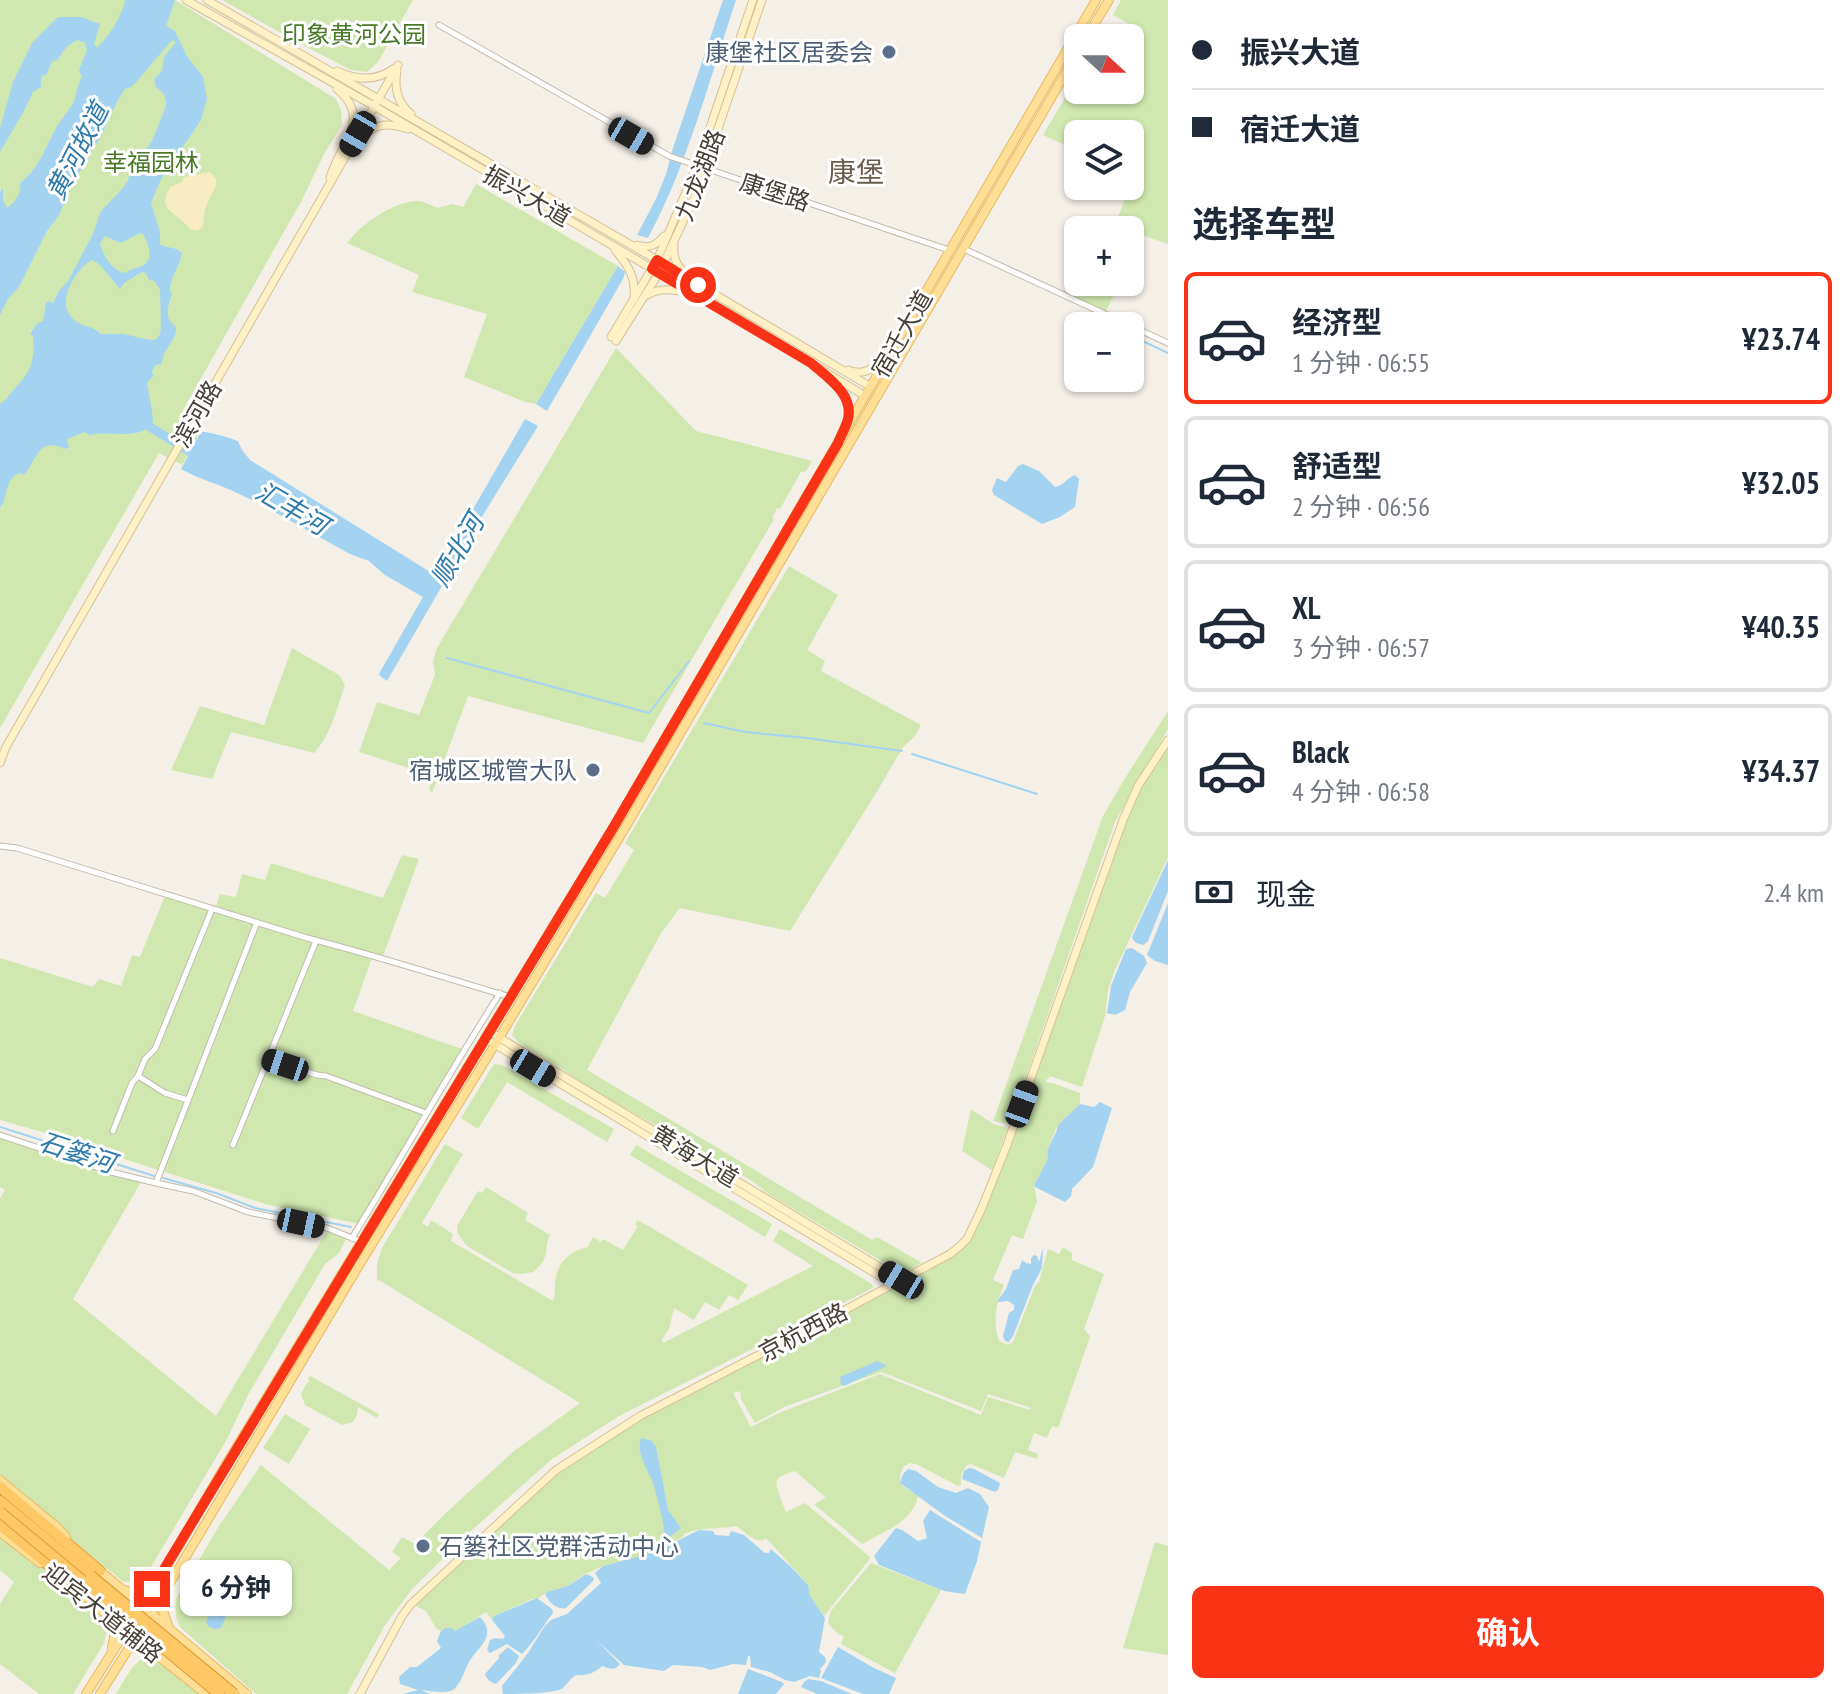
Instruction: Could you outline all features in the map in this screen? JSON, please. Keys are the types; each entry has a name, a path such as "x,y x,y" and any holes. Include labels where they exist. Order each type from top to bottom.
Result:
{"highway":[{"path":"0,1487 100,1571"},
{"path":"0,1501 241,1693"},
{"path":"0,1512 219,1694"},
{"path":"0,1525 72,1584"}],"main road":[{"name":"振兴大道","path":"207,0 376,103"},
{"name":"九龙湖路","path":"660,262 675,239 695,196 701,167 753,0"},
{"name":"九龙湖路","path":"656,271 633,302 614,339 645,296 660,262 670,228 701,167 762,0"},
{"name":"宿迁大道","path":"86,1694 613,828 1096,0"},
{"path":"1094,24 1109,0"},
{"name":"振兴大道","path":"189,2 622,240 871,387"},
{"path":"300,54 358,78 382,76 398,65"},
{"path":"398,65 396,87 401,104 434,136"},
{"name":"滨河路","path":"0,763 6,747 398,65"},
{"path":"302,66 341,92 353,108 353,128 331,171 327,189"},
{"name":"宿迁大道","path":"100,1694 702,699 1064,76"},
{"path":"327,189 358,141 372,127 392,125 434,136"},
{"name":"振兴大道","path":"434,136 865,396"},
{"path":"622,240 651,247 662,240 670,228"},
{"path":"675,239 673,250 676,264 698,285"},
{"path":"611,245 631,271 635,287 633,302"},
{"path":"645,296 665,289 696,295"},
{"path":"818,356 848,370 864,373 876,367 899,339"},
{"path":"811,363 846,397 849,417 838,443"},
{"name":"京杭西路","path":"360,1694 411,1604 556,1470 640,1416 950,1254 967,1239 1007,1145 1123,820 1138,786 1168,740"},
{"name":"黄海大道","path":"488,1036 901,1280"},
{"name":"黄海大道","path":"497,1041 893,1284"},
{"name":"迎宾大道辅路","path":"0,1480 57,1527 100,1571 241,1693"},
{"name":"迎宾大道辅路","path":"0,1532 30,1557 72,1584 206,1694"},
{"path":"121,1589 142,1591 163,1572"},
{"path":"171,1581 164,1596 163,1611 173,1632"},
{"path":"101,1671 113,1646 114,1621"},
{"path":"110,1677 135,1651 152,1650"}],"street":[{"name":"康堡路","path":"439,25 658,151 950,250"},
{"path":"963,248 1168,343"},
{"path":"0,846 17,848 316,941 511,997"},
{"path":"113,1131 132,1083 145,1059 155,1049 212,909"},
{"path":"156,1183 257,922"},
{"path":"233,1145 316,941"},
{"path":"352,1238 500,993"},
{"path":"268,1059 326,1076 426,1113"},
{"path":"138,1076 165,1093 188,1100"},
{"path":"0,1135 111,1172 193,1191 248,1212 327,1228 363,1242"}],"green space":[{"name":"幸福园林","path":"0,0 175,0 336,99 342,125 178,419 201,432 182,465 159,453 0,728"},
{"name":"印象黄河公园","path":"222,0 413,0 378,62 367,72 351,70"},
{"path":"1121,0 1168,0 1168,244 1144,236 1144,216 1118,216 1125,200 1144,200 1144,120 1064,120 1064,145 1043,135 1064,100 1064,104 1144,104 1144,24 1129,24 1113,15"},
{"path":"476,184 618,266 536,404 464,377 487,314 412,292 419,275 347,243 370,221 400,204 420,201 438,208 452,204 463,207"},
{"path":"1077,296 1113,296 1106,311"},
{"path":"616,348 696,431 812,461 806,471 801,472 780,509 777,508 774,519 643,743 468,696 432,793 429,790 431,775 359,752 377,702 419,715 435,675 433,661 437,648"},
{"path":"789,566 838,595 807,650 825,661 821,671 921,725 903,747 790,931 680,908 661,933 587,1070 872,1240 877,1237 922,1263 905,1272 900,1272 770,1195 752,1181 590,1088 519,1043 512,1035 596,893 605,898 634,850 625,843"},
{"path":"292,648 339,675 345,685 329,730 314,753 231,732 212,779 171,770 200,706 264,725"},
{"path":"1168,711 1168,729 1115,822 1010,1123 993,1121 1103,816"},
{"path":"1168,743 1168,857 1115,970 1108,990 1105,1016 1082,1087 1050,1076 1045,1082 1080,1093 1080,1104 1057,1126 1047,1151 1048,1159 1034,1185 1037,1201 1023,1239 1012,1235 993,1280 1004,1285 995,1319 999,1341 1008,1345 1013,1342 1039,1282 1048,1249 1059,1254 1063,1247 1072,1253 1072,1260 1104,1274 1084,1329 1090,1336 1089,1340 1058,1428 1052,1426 1047,1438 1034,1433 1028,1450 1038,1454 1037,1459 1015,1452 1004,1478 967,1465 958,1486 910,1463 903,1467 900,1478 902,1485 918,1496 915,1505 896,1525 862,1544 814,1504 826,1498 795,1471 780,1477 777,1486 786,1512 805,1503 870,1557 824,1616 810,1596 808,1585 769,1541 753,1538 736,1526 684,1534 666,1549 603,1566 568,1586 494,1616 492,1620 486,1612 455,1632 436,1628 426,1611 414,1605 554,1474 648,1415 951,1258 963,1248 972,1235 1144,780","holes":["881,1372 981,1411 988,1394 1031,1408 988,1397 981,1415 880,1374 751,1427 733,1393 740,1391 741,1399 755,1423 784,1407"]},
{"path":"402,855 419,859 383,956 372,958 353,1011 462,1049 360,1224 269,1205 0,1120 0,958 93,987 99,979 121,986 132,955 140,957 167,891 216,906 220,894 236,897 242,874 265,880 271,863 383,898"},
{"path":"494,1064 502,1065 614,1129 607,1142 507,1082 478,1129 461,1118"},
{"path":"971,1109 993,1124 1008,1128 992,1170 962,1151"},
{"path":"0,1138 141,1182 73,1299 216,1416 327,1231 346,1239 339,1253 325,1264 248,1395 227,1439 145,1577 137,1581 122,1581 0,1480 0,1199 5,1190 0,1187"},
{"path":"445,1144 463,1154 422,1223 428,1227 431,1220 453,1234 451,1241 553,1301 556,1276 565,1259 588,1247 593,1237 623,1250 638,1226 635,1224 638,1220 748,1285 738,1300 729,1295 719,1310 705,1302 694,1320 674,1308 663,1343 813,1266 773,1241 780,1229 872,1284 873,1288 619,1416 552,1459 413,1588 385,1625 347,1694 256,1694 181,1628 176,1599 219,1526 261,1465 389,1570 401,1558 392,1552 402,1537 415,1544 514,1451 580,1403 377,1279 382,1248"},
{"path":"636,1145 772,1224 765,1237 630,1155"},
{"path":"486,1187 528,1213 525,1220 550,1235 545,1257 533,1272 513,1273 467,1246 458,1234 457,1226 478,1191 482,1193"},
{"path":"310,1376 379,1414 377,1418 358,1407 353,1422 342,1425 305,1405 301,1394"},
{"path":"285,1414 310,1429 289,1464 263,1448"},
{"path":"0,1526 104,1616 107,1628 104,1643 73,1694 39,1694 0,1664 0,1604 14,1582 0,1570"},
{"path":"1155,1542 1168,1546 1168,1655 1123,1648"},
{"path":"871,1563 941,1590 895,1673 841,1644 844,1636 838,1634 828,1622 831,1611"},
{"path":"151,1653 207,1694 116,1694 135,1665"}],"sand":[{"path":"210,172 216,179 216,185 205,209 203,226 198,231 190,229 168,209 166,196 170,187 182,182 184,177"}],"water":[{"name":"黄河故道","path":"125,0 175,0 166,26 175,31 186,55 203,77 207,99 201,120 161,179 151,203 160,232 160,244 182,253 172,281 168,312 176,332 162,364 155,365 153,376 147,383 153,424 131,434 89,435 85,432 67,439 69,447 65,449 49,445 39,452 24,475 19,473 14,476 0,508 0,404 23,379 32,363 33,336 30,334 43,321 46,303 53,303 68,281 92,236 101,211 123,188 132,164 152,141 166,102 154,79 162,71 164,57 176,42 172,40 119,98 59,215 0,315 0,192 3,188 7,208 17,197 20,183 37,165 72,105 82,77 79,70 87,50 85,43 74,42 58,60 52,61 47,74 41,77 41,87 33,92 0,152 0,128 13,82 32,43 58,17 81,17 100,24 94,44 97,48 114,26","holes":["142,233 149,249 147,262 126,273 109,263 100,244 105,236 121,243","92,260 120,289 142,272 154,281 160,289 161,320 160,334 155,340 101,334 73,319 66,304 69,287 79,271"]},
{"path":"723,0 736,0 686,152 648,238 637,235 666,174"},
{"path":"618,266 625,272 624,277 547,411 536,404"},
{"name":"顺北河","path":"525,419 538,426 387,681 379,675 380,672 423,597 385,575 369,561 350,554 253,501 181,469 201,432 238,441 250,460 435,575"},
{"path":"1023,464 1039,471 1055,487 1075,475 1079,479 1075,507 1042,524 994,495 992,490 997,478 1006,482"},
{"path":"1168,860 1168,891 1148,941 1144,945 1138,944 1132,937"},
{"path":"1168,903 1168,965 1147,955"},
{"path":"1132,948 1144,956 1147,963 1130,992 1125,1010 1115,1015 1107,1013 1111,986 1126,949"},
{"path":"1100,1102 1112,1108 1093,1167 1072,1189 1071,1196 1065,1202 1035,1187 1048,1159 1047,1151 1057,1126 1080,1104 1094,1107"},
{"path":"1043,1248 1042,1268 1013,1336 1009,1342 1005,1341 1003,1336 1014,1305 998,1300 1013,1270 1019,1269 1022,1260 1031,1264 1034,1255 1039,1262"},
{"path":"877,1361 887,1366 844,1386 841,1384 840,1377"},
{"path":"641,1438 652,1441 656,1447 668,1510 681,1528 667,1539 664,1538 654,1487 641,1457"},
{"path":"969,1468 1000,1483 998,1490 995,1492 962,1479 964,1471"},
{"path":"908,1469 916,1471 938,1487 956,1493 968,1488 980,1494 989,1507 982,1538 900,1483"},
{"path":"930,1510 981,1542 965,1594 944,1591 879,1565 874,1556 896,1528 918,1541 927,1538 923,1521"},
{"path":"699,1530 713,1531 715,1535 729,1536 731,1531 744,1535 765,1553 771,1549 808,1585 810,1596 825,1618 819,1652 826,1662 820,1669 819,1678 810,1676 794,1682 785,1680 751,1667 750,1656 746,1665 733,1664 710,1670 673,1665 664,1671 624,1665 595,1639 620,1664 616,1668 602,1666 590,1674 576,1675 556,1691 503,1694 502,1686 544,1627 551,1620 567,1614 601,1583 595,1573 603,1566 666,1549"},
{"path":"586,1574 594,1580 566,1608 553,1605 545,1594 568,1586"},
{"path":"214,1579 223,1581 228,1598 223,1623 217,1629 206,1623 214,1604 208,1584"},
{"path":"537,1598 553,1613 522,1654 507,1644 490,1653 487,1650 490,1640 505,1636 492,1620 494,1616"},
{"path":"480,1617 487,1636 453,1690 421,1690 430,1694 403,1694 418,1690 400,1684 399,1677 441,1648 437,1641 441,1631 452,1628 455,1631"},
{"path":"508,1647 519,1656 496,1684 485,1674"},
{"path":"838,1647 896,1678 889,1694 863,1694 821,1678"},
{"path":"748,1669 784,1684 776,1694 738,1694"},
{"path":"808,1679 852,1694 817,1694 801,1687"}],"waterway":[{"path":"1144,342 1168,353"},
{"name":"汇丰河","path":"150,427 200,458"},
{"path":"447,658 649,713 689,661"},
{"path":"704,723 745,732 902,751"},
{"path":"912,754 1037,794"},
{"name":"石篓河","path":"0,1127 154,1176"},
{"name":"石篓河","path":"163,1178 255,1208 351,1227"}],"place":[{"name":"康堡社区居委会","path":"889,52"},
{"name":"宿城区城管大队","path":"593,770"},
{"name":"石篓社区党群活动中心","path":"423,1546"}],"district":[{"name":"康堡","path":"856,171"}],"route":[{"path":"152,1589 613,828 838,443 849,417 846,397 811,363 652,269 657,260 698,285"}]}
